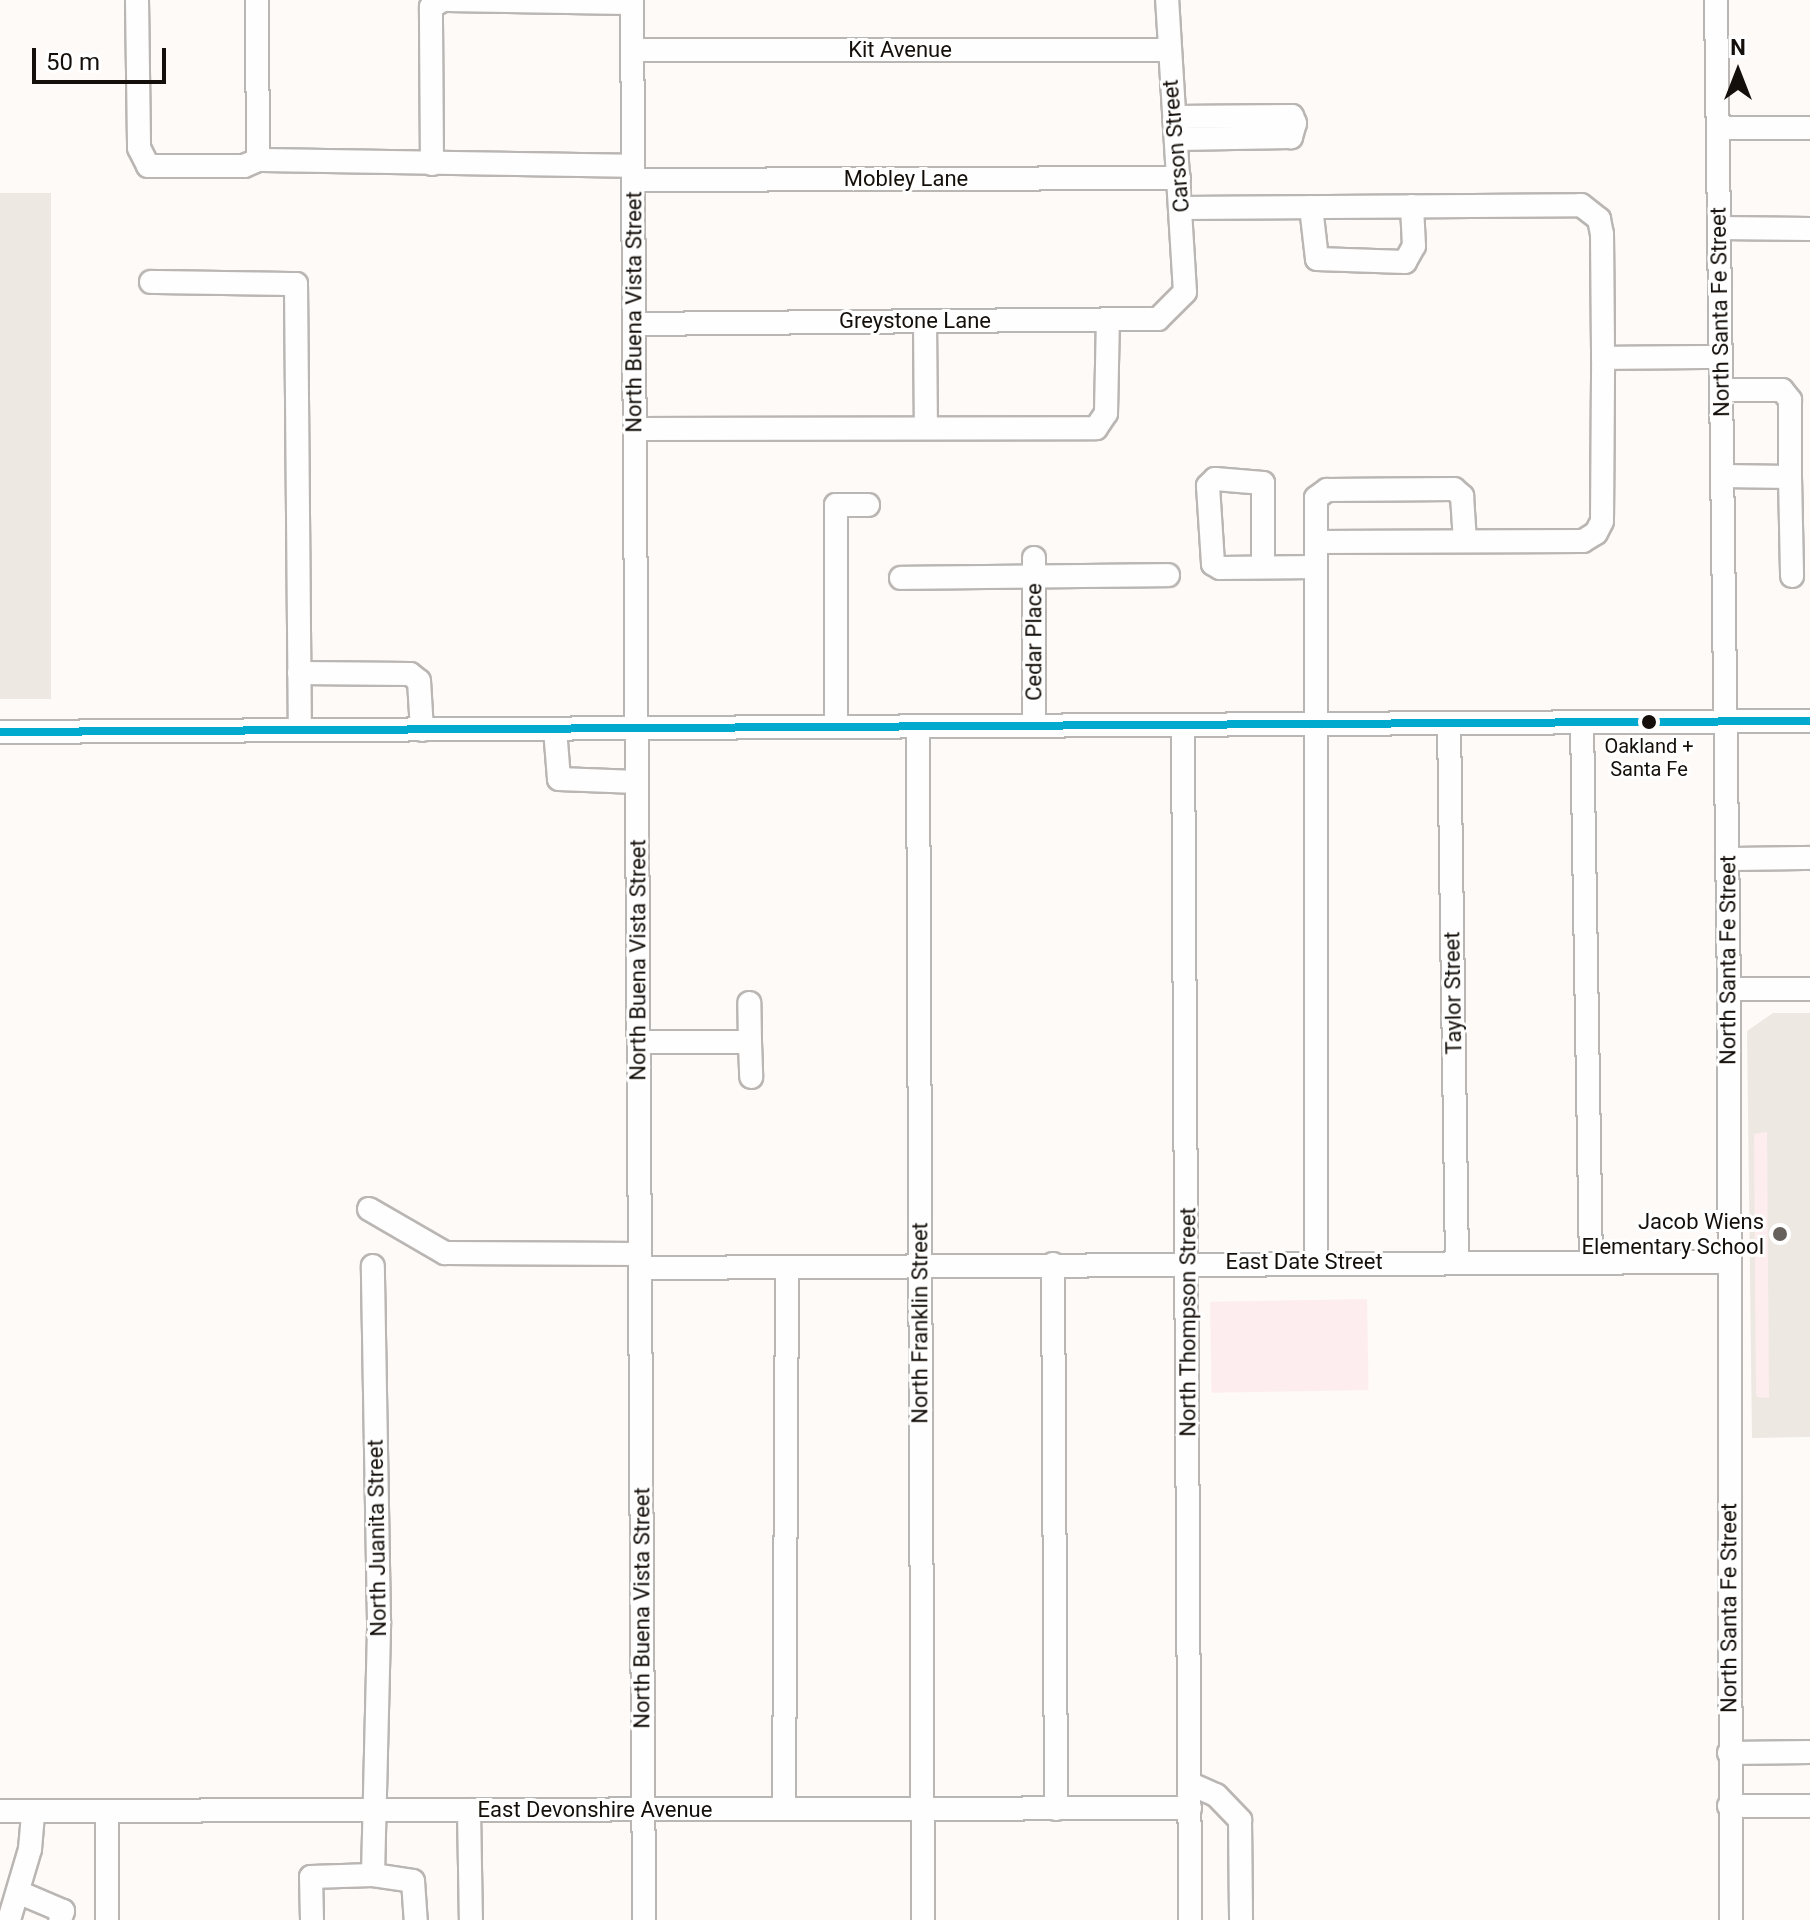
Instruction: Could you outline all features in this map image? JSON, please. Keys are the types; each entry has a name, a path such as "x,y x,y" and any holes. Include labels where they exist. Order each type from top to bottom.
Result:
{"street":[{"name":"Mobley Lane","path":"137,0 139,148 148,166 244,166 258,160 633,173 1179,178"},
{"path":"257,0 258,160"},
{"path":"432,164 431,7 443,0 632,1"},
{"name":"Carson Street","path":"1167,0 1185,292"},
{"name":"North Santa Fe Street","path":"1716,0 1729,989 1731,1920"},
{"name":"North Buena Vista Street","path":"632,1 644,1920"},
{"name":"Kit Avenue","path":"632,50 1168,50"},
{"path":"1718,128 1810,128"},
{"path":"1181,208 1581,205 1599,219 1602,234 1602,521 1596,533 1583,541 1316,542"},
{"path":"1311,207 1317,259 1405,262 1413,256 1412,206"},
{"path":"1719,228 1810,229"},
{"path":"151,282 296,284 300,730"},
{"name":"Greystone Lane","path":"634,324 1158,319 1185,292"},
{"path":"635,429 1103,424 1108,320"},
{"path":"925,321 926,428"},
{"path":"1603,358 1721,357"},
{"path":"1722,390 1782,390 1790,400 1792,576"},
{"path":"1723,476 1790,477"},
{"path":"1316,1262 1316,498 1327,490 1454,489 1462,496 1465,541"},
{"path":"836,727 836,505 868,505"},
{"path":"901,578 1034,567 1168,575"},
{"name":"Cedar Place","path":"1034,567 1034,726"},
{"path":"1263,567 1316,567"},
{"path":"299,673 410,674 419,681 422,730"},
{"path":"0,732 1810,721"},
{"path":"1582,722 1591,1263"},
{"name":"Taylor Street","path":"1449,723 1457,1263"},
{"name":"North Thompson Street","path":"1183,725 1190,1920"},
{"name":"North Franklin Street","path":"918,727 923,1920"},
{"path":"555,729 559,779 637,782"},
{"path":"1727,859 1810,858"},
{"path":"1729,989 1810,989"},
{"path":"749,1003 751,1077"},
{"path":"639,1042 750,1042"},
{"name":"East Date Street","path":"369,1209 445,1253 787,1267 1187,1261 1728,1262"},
{"path":"1053,1264 1056,1809"},
{"name":"North Juanita Street","path":"373,1266 379,1621 373,1875"},
{"path":"784,1809 787,1267"},
{"path":"1729,1753 1810,1752"},
{"path":"1191,1784 1216,1795 1240,1820 1241,1920"},
{"path":"1729,1806 1810,1806"},
{"name":"East Devonshire Avenue","path":"0,1811 1190,1808"},
{"path":"469,1810 471,1920"},
{"path":"9,1920 18,1892 33,1811"},
{"path":"107,1811 107,1920"},
{"path":"312,1920 311,1877 373,1875 413,1881 416,1920"},
{"path":"18,1892 63,1911 60,1920"}],"shaded area":[{"path":"0,193 51,193 51,699 0,699"},
{"name":"Jacob Wiens Elementary School","path":"1773,1013 1810,1013 1810,1437 1752,1438 1747,1031"},
{"path":"1767,1132 1769,1398 1757,1397 1756,1393 1754,1134"},
{"path":"1367,1299 1369,1390 1212,1393 1210,1302"}],"transit line":[{"path":"0,732 1810,721"}],"place":[{"name":"Oakland + Santa Fe","path":"1649,722"},
{"name":"Jacob Wiens Elementary School","path":"1780,1234"}]}
